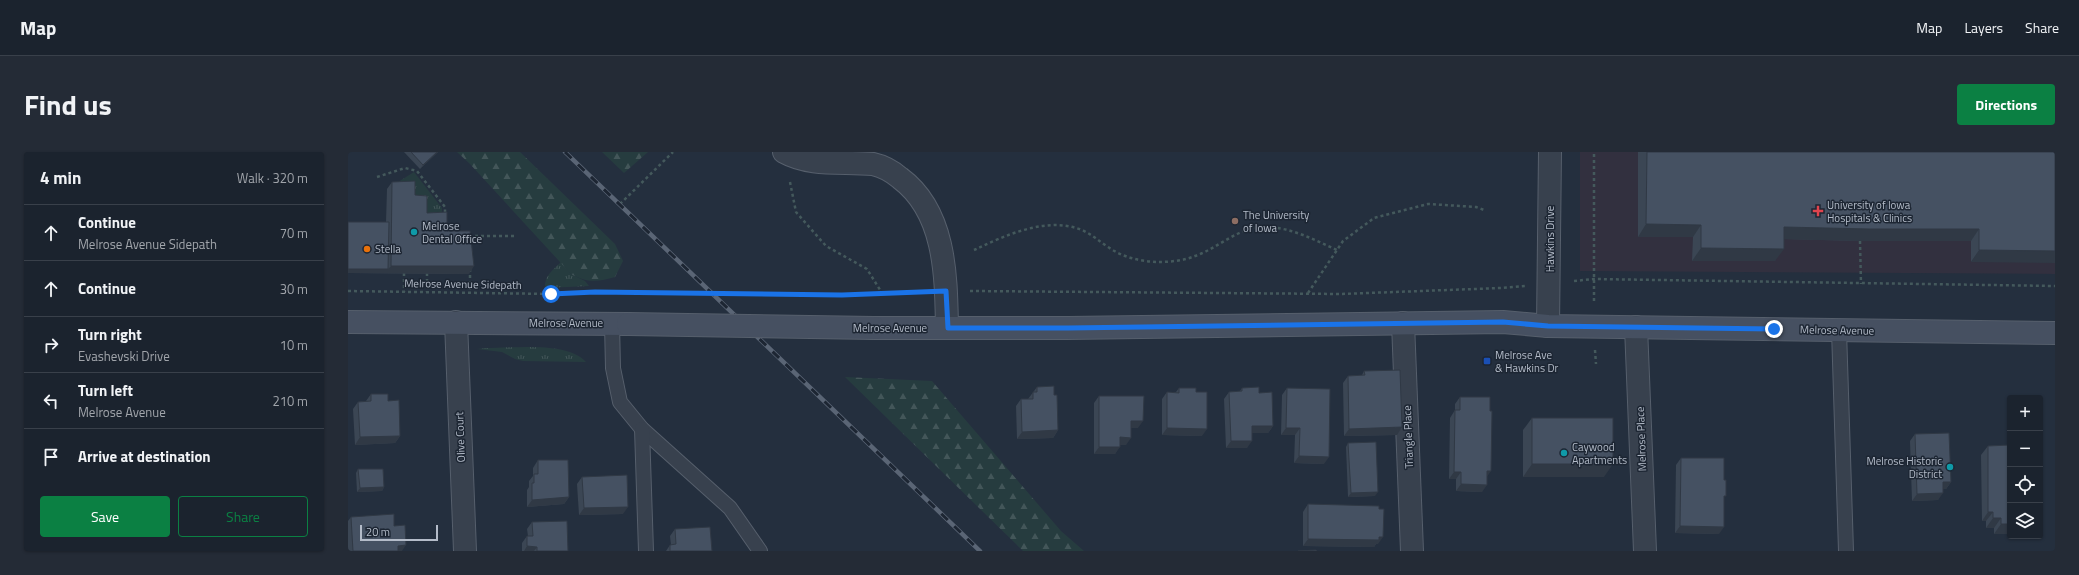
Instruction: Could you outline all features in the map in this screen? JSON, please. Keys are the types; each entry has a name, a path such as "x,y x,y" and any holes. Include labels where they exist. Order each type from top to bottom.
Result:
{"main road":[{"name":"Melrose Avenue","path":"348,322 456,322 874,328 1068,328 1503,322 1548,326 2055,333"}],"street":[{"path":"784,152 812,161 875,164 894,173 913,187 927,209 940,241 946,271 948,328"},
{"name":"Hawkins Drive","path":"1548,326 1550,283 1550,152"},
{"name":"Olive Court","path":"456,322 464,551"},
{"name":"Triangle Place","path":"1403,323 1412,551"},
{"name":"Melrose Place","path":"1636,327 1645,551"}],"lane":[{"path":"620,324 615,386 620,402 642,429 730,508 760,551"},
{"path":"1840,330 1846,551"},
{"path":"642,429 646,551"}],"path":[{"path":"620,204 673,152"},
{"path":"1594,152 1594,279"},
{"path":"377,177 405,168 417,171 445,207 445,221"},
{"path":"790,182 796,212 826,246 867,269 882,293"},
{"path":"1308,294 1343,241 1374,218 1403,209 1428,204 1476,207 1484,210"},
{"path":"974,250 1004,236 1033,228 1061,226 1082,230 1117,253 1134,259 1156,262 1174,261 1196,256 1238,233 1266,227 1290,230 1337,250"},
{"path":"464,236 515,236"},
{"path":"470,236 470,243"},
{"path":"1860,241 1861,284"},
{"path":"470,264 470,293"},
{"path":"404,273 404,292"},
{"path":"427,273 427,292"},
{"name":"Melrose Avenue Sidepath","path":"348,291 842,295 1017,290 1308,294 1501,288 1594,279 2055,286"}],"shaded area":[{"name":"University of Iowa Hospitals & Clinics","path":"1580,152 2055,152 2055,274 1580,271"}],"green space":[{"path":"457,152 520,152 615,244 623,261 615,277 593,281 582,279 571,274 470,164"},
{"path":"602,152 648,152 624,173"},
{"path":"414,172 442,208 442,219 422,220 387,189"},
{"path":"561,262 571,274 585,281 589,286 545,288 546,280"},
{"path":"554,348 578,355 586,362 523,361 515,359 502,352 477,349"},
{"path":"845,377 932,381 1061,531 1084,551 1023,551"}],"building":[{"path":"411,152 437,152 423,165"},
{"name":"University of Iowa Hospitals & Clinics","path":"1647,152 2055,152 2055,251 1979,250 1979,229 1784,227 1784,249 1701,248 1701,225 1646,224"},
{"name":"Melrose Dental Office","path":"415,181 415,195 427,196 427,213 447,212 447,231 470,231 474,266 391,266 392,182"},
{"name":"Stella","path":"348,222 389,222 388,269 348,269"},
{"path":"1400,370 1402,427 1349,429 1348,376 1365,375 1364,371"},
{"path":"1054,386 1054,395 1057,395 1058,430 1022,432 1021,399 1033,399 1033,392 1037,392 1037,387"},
{"path":"1259,387 1259,393 1272,392 1273,426 1252,426 1252,441 1231,441 1229,392 1242,391 1242,388"},
{"path":"1179,388 1196,388 1196,392 1207,392 1207,429 1167,428 1167,392 1179,393"},
{"path":"1287,388 1330,389 1329,457 1299,456 1300,428 1286,428"},
{"path":"371,394 388,394 388,401 399,400 400,436 360,437 358,402 371,401"},
{"path":"1099,396 1144,396 1143,421 1131,421 1131,438 1120,437 1120,447 1099,447"},
{"path":"1460,397 1490,397 1490,411 1492,411 1491,471 1487,471 1487,485 1461,484 1461,472 1454,472 1455,410 1460,410"},
{"name":"Caywood Apartments","path":"1532,418 1613,418 1613,464 1532,464"},
{"path":"1949,433 1951,482 1943,482 1943,493 1917,494 1915,434"},
{"path":"1376,442 1378,492 1351,493 1348,443"},
{"path":"2007,445 2007,524 2001,524 2001,518 1993,518 1993,512 1988,512 1988,446"},
{"path":"1681,458 1724,458 1726,496 1724,496 1724,527 1680,526"},
{"path":"538,460 568,460 569,497 532,500 532,483 534,483 534,474 538,474"},
{"path":"358,469 383,469 384,487 360,488"},
{"path":"627,475 628,507 584,508 582,477"},
{"path":"1308,504 1379,506 1379,509 1384,509 1383,537 1379,537 1379,540 1308,539"},
{"path":"394,514 394,526 405,525 406,545 398,546 398,551 353,551 351,517"},
{"path":"567,521 568,551 537,551 537,547 527,546 527,536 533,536 532,522"},
{"path":"710,527 712,551 670,551 670,545 676,544 675,529"}],"railway":[{"path":"565,152 980,551"}],"place":[{"name":"University of Iowa Hospitals & Clinics","path":"1818,211"},
{"name":"The University of Iowa","path":"1235,221"},
{"name":"Melrose Dental Office","path":"414,232"},
{"name":"Stella","path":"367,249"},
{"name":"Melrose Ave & Hawkins Dr","path":"1487,361"},
{"name":"Caywood Apartments","path":"1564,453"},
{"name":"Melrose Historic District","path":"1950,467"}],"route":[{"path":"551,294 595,292 842,295 946,291 948,328 1068,328 1503,322 1548,326 1774,329"}]}
